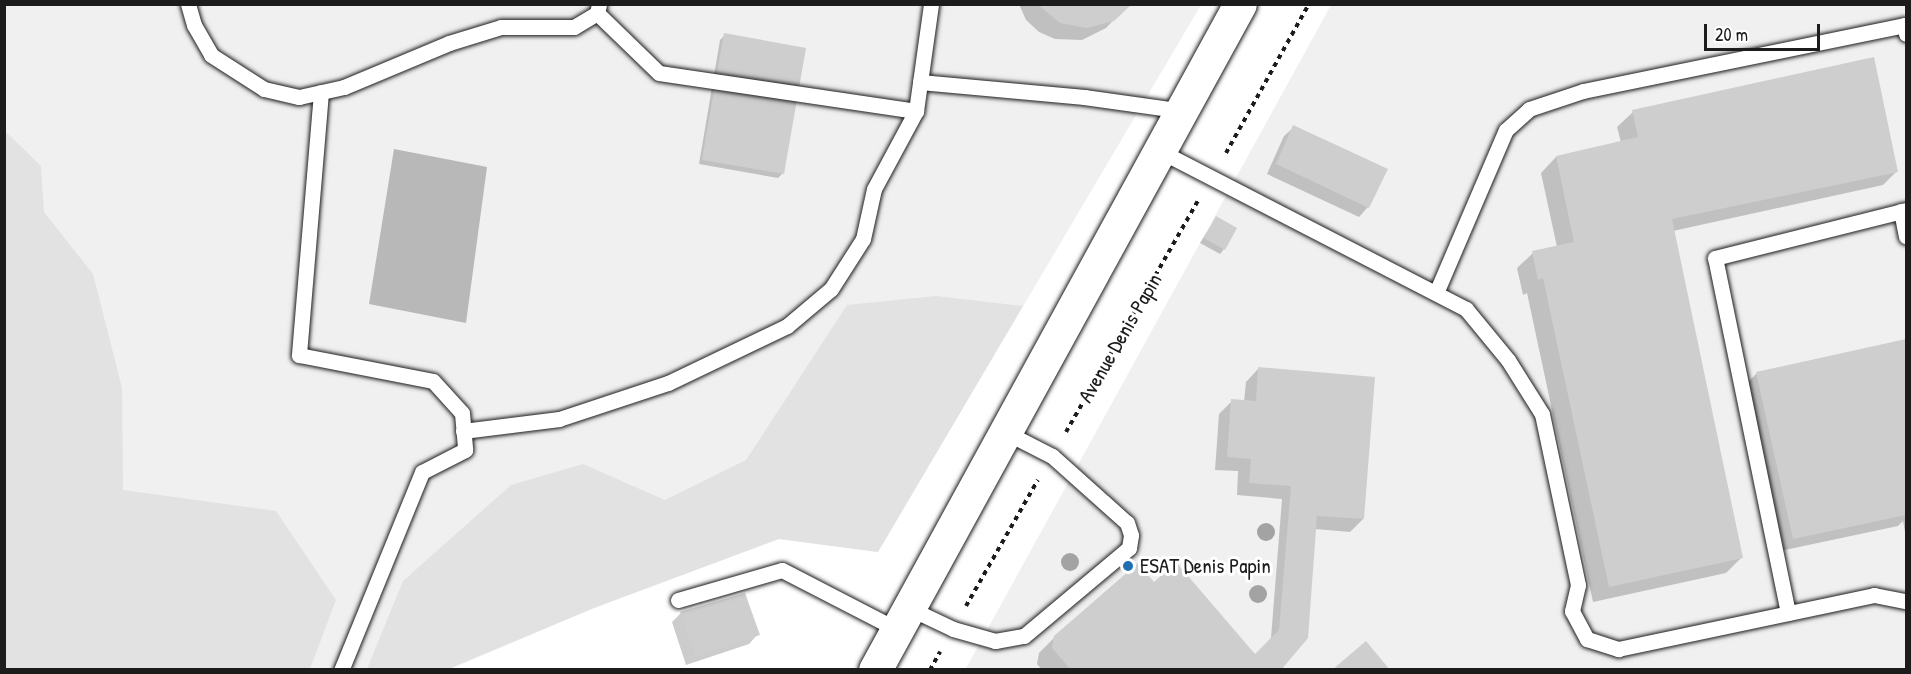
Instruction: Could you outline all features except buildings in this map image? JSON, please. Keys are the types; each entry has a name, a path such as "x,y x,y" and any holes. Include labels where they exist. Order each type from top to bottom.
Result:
{"main road":[{"path":"875,669 1162,152 1239,4"}],"lane":[{"path":"188,4 194,25 211,55 264,89 299,97 321,92 501,27 574,27 598,9 659,73 916,111"},
{"path":"463,431 559,419 668,384 787,326 831,289 863,239 874,189 916,111 931,4"},
{"path":"1436,293 1506,130 1529,109 1583,91 1904,25 1906,34"},
{"path":"920,82 1084,97 1183,111"},
{"path":"321,92 299,355 433,381 462,413 465,450 422,472 341,669"},
{"path":"1162,152 1466,309 1508,360 1542,414 1578,585 1572,611 1587,639 1618,649 1874,595 1906,601"},
{"path":"1788,613 1715,258 1904,211 1906,237"},
{"path":"678,600 782,570 903,619 953,629 995,641 1024,636 1129,548 1131,536 1127,524 1052,456 1007,433"}],"path":[{"name":"Avenue Denis Papin","path":"930,669 1212,178 1309,4"}],"shaded area":[{"path":"4,5 1201,5 878,552 779,539 594,608 448,670 5,669"},
{"path":"1331,5 1906,5 1906,669 965,670"},
{"path":"5,131 41,166 44,212 93,274 122,388 123,490 276,511 336,600 310,669 5,669"},
{"path":"394,149 487,167 466,323 369,304"},
{"path":"936,296 1023,306 878,552 779,539 594,608 448,669 367,669 403,581 511,485 583,464 665,500 746,460 847,305"}],"place":[{"name":"ESAT Denis Papin","path":"1128,566"}]}
